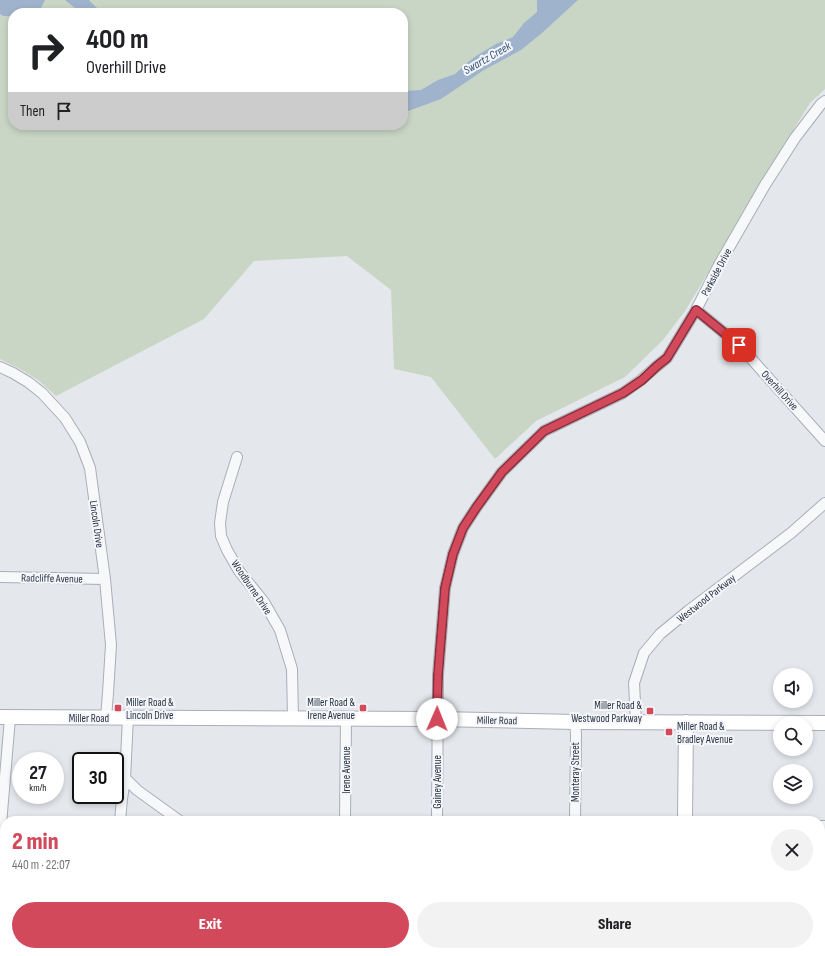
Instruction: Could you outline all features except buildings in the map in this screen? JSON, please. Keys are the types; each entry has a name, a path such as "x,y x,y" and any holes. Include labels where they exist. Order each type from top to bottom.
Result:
{"main road":[{"name":"Miller Road","path":"5,718 437,719 575,722 825,723"},
{"path":"685,816 686,722"}],"street":[{"name":"Parkside Drive","path":"437,719 438,675 445,588 453,554 463,528 502,472 544,431 623,393 642,380 667,358 696,310 719,265 765,185 795,138 825,100"},
{"name":"Overhill Drive","path":"696,310 739,345 825,441"},
{"name":"Lincoln Drive","path":"0,367 28,382 42,393 65,418 80,442 90,468 105,579 110,645 106,718"},
{"name":"Woodburne Drive","path":"237,457 223,502 220,523 221,536 239,571 264,602 280,630 292,669 293,719"},
{"name":"Westwood Parkway","path":"636,722 634,683 644,653 660,634 688,611 792,533 825,503"},
{"name":"Radcliffe Avenue","path":"0,577 105,579"},
{"path":"1,816 5,718"},
{"path":"120,816 125,778 128,718"},
{"name":"Irene Avenue","path":"346,719 346,816"},
{"name":"Gainey Avenue","path":"437,719 437,816"},
{"name":"Monteray Street","path":"575,722 575,816"},
{"path":"125,778 137,790 173,816"}],"green space":[{"path":"0,0 825,0 825,89 810,103 685,311 663,340 625,377 536,421 495,459 431,377 394,369 391,290 347,256 254,261 204,319 56,396 38,380 0,359"}],"water":[{"path":"0,0 45,0 41,8 8,8 8,16 3,16 0,14"},
{"path":"65,0 89,0 97,8 75,8"},
{"name":"Swartz Creek","path":"537,0 578,0 521,50 484,70 441,99 408,111 408,91 421,90 438,80 455,74 476,56 496,44 513,37 524,23 537,12"}],"place":[{"name":"Miller Road & Lincoln Drive","path":"118,708"},
{"name":"Miller Road & Irene Avenue","path":"363,708"},
{"name":"Miller Road & Westwood Parkway","path":"650,711"},
{"name":"Miller Road & Bradley Avenue","path":"669,732"}],"route":[{"path":"437,719 438,675 445,588 453,554 463,528 502,472 544,431 623,393 642,380 667,358 696,310 739,345"}]}
